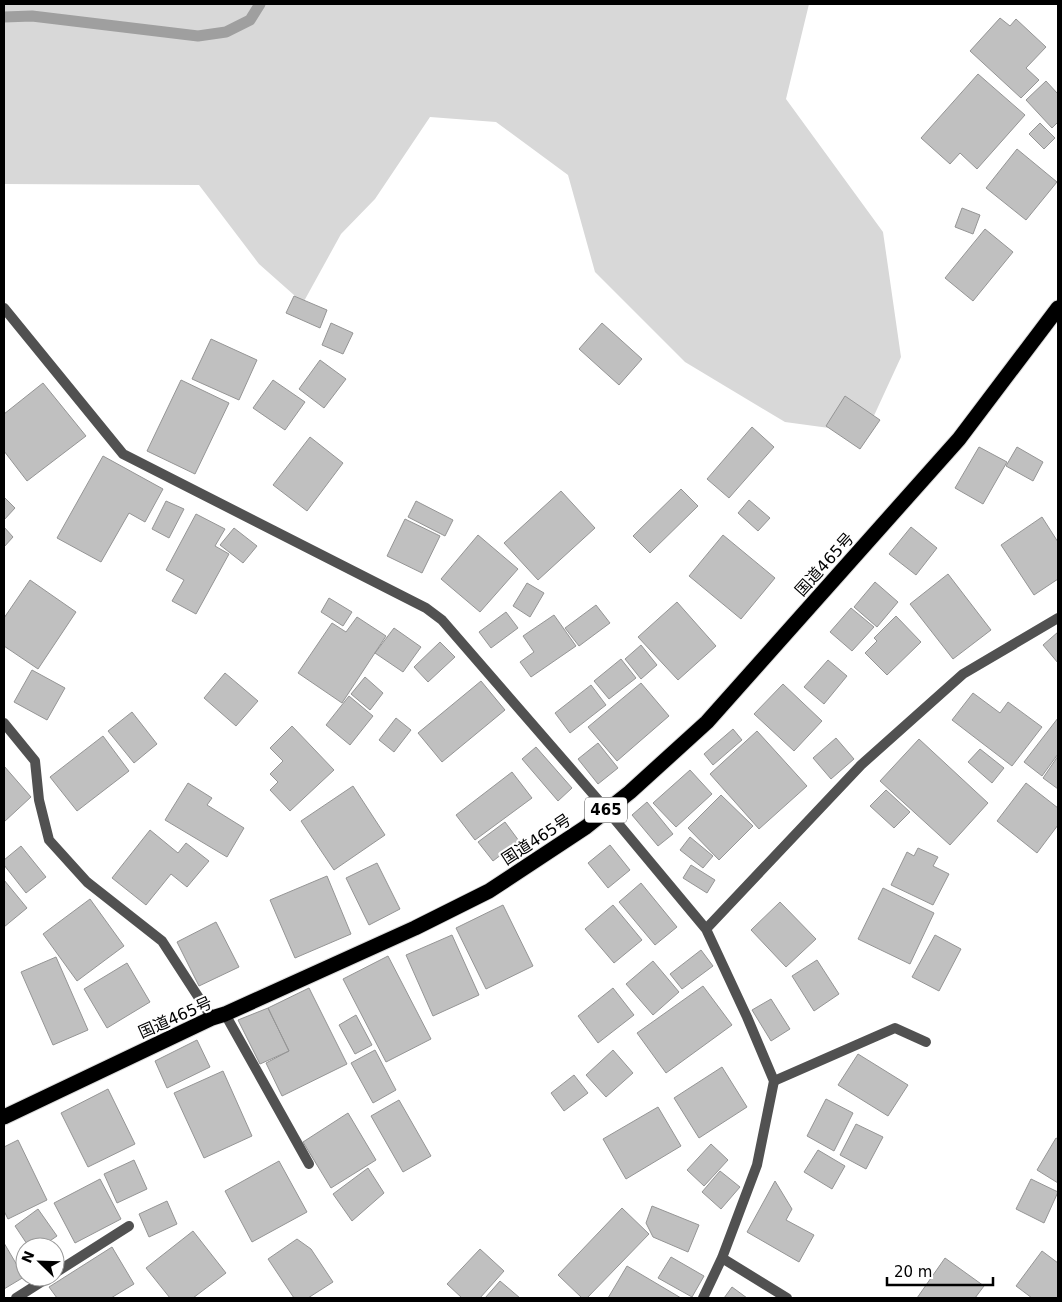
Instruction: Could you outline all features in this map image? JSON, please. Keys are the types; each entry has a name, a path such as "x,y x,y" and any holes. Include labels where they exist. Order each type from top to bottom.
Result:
{"highway":[{"name":"国道465号","path":"4,1117 218,1016 415,928 489,891 586,827 630,792 707,722 959,439 1058,308"}],"street":[{"path":"4,308 123,454 426,608 442,620 606,810 706,930 774,1080 756,1165 722,1258 703,1298"},
{"path":"706,930 861,765 963,674 1058,618"},
{"path":"4,723 35,761 39,800 49,840 87,882 162,940 218,1016 309,1164"},
{"path":"774,1080 895,1028 926,1042"},
{"path":"65,1267 129,1226"},
{"path":"722,1258 787,1298"},
{"path":"16,1298 33,1287"}],"shaded area":[{"path":"4,4 809,4 786,99 883,232 901,357 866,433 785,422 685,362 595,272 568,175 496,122 430,117 375,199 341,234 303,303 259,264 199,185 4,184"}],"building":[{"path":"1000,18 1010,26 1016,19 1046,47 1026,68 1039,80 1021,98 970,51"},
{"path":"978,74 1025,115 977,169 960,153 950,164 921,138"},
{"path":"1046,81 1058,94 1058,122 1052,128 1026,100"},
{"path":"1040,123 1055,138 1044,149 1029,134"},
{"path":"1017,149 1057,182 1026,220 986,188"},
{"path":"962,208 980,215 973,234 955,227"},
{"path":"985,229 1013,252 973,301 945,278"},
{"path":"294,296 327,310 320,328 286,313"},
{"path":"331,323 353,333 343,354 322,345"},
{"path":"602,323 642,359 619,385 579,349"},
{"path":"211,339 257,360 239,400 192,379"},
{"path":"320,360 346,379 324,408 299,389"},
{"path":"181,380 229,403 195,474 147,451"},
{"path":"273,380 305,402 285,430 253,408"},
{"path":"43,383 86,436 27,481 4,451 4,414"},
{"path":"845,396 880,420 860,449 826,426"},
{"path":"752,427 774,447 729,498 707,479"},
{"path":"310,437 343,463 307,511 273,485"},
{"path":"979,447 1007,462 983,504 955,488"},
{"path":"1017,447 1043,462 1033,481 1006,466"},
{"path":"103,456 163,489 145,522 129,513 101,562 57,538"},
{"path":"681,489 698,506 650,553 633,536"},
{"path":"561,491 595,528 538,580 504,543"},
{"path":"4,497 15,508 4,520"},
{"path":"749,500 770,518 758,531 738,513"},
{"path":"166,501 184,509 169,538 152,529"},
{"path":"416,501 453,520 445,536 408,517"},
{"path":"196,514 225,529 215,546 229,554 196,614 172,601 184,580 166,570"},
{"path":"1042,517 1058,542 1058,579 1034,595 1001,545"},
{"path":"405,519 440,536 422,573 387,556"},
{"path":"4,527 13,537 4,547"},
{"path":"911,527 937,548 916,575 889,554"},
{"path":"234,528 257,546 243,563 220,545"},
{"path":"478,535 518,569 480,612 441,579"},
{"path":"723,535 775,578 741,619 689,576"},
{"path":"948,574 991,630 953,659 910,604"},
{"path":"30,580 76,612 38,669 4,646 4,618"},
{"path":"875,582 898,602 877,627 854,607"},
{"path":"527,583 544,593 530,617 513,606"},
{"path":"329,598 352,612 343,626 321,612"},
{"path":"677,602 716,646 678,680 638,637"},
{"path":"596,605 610,623 579,646 565,628"},
{"path":"851,608 874,627 852,651 830,632"},
{"path":"506,612 518,628 491,648 479,632"},
{"path":"554,615 576,646 531,677 520,662 534,652 523,636"},
{"path":"896,616 921,642 887,675 865,653 877,641 874,638"},
{"path":"357,617 386,636 342,703 298,673 332,623 346,632"},
{"path":"394,628 421,647 403,672 375,653"},
{"path":"1058,632 1058,663 1043,645"},
{"path":"440,642 455,657 428,682 414,667"},
{"path":"641,645 657,665 641,679 625,659"},
{"path":"621,659 636,678 609,699 594,681"},
{"path":"828,660 847,676 824,704 804,687"},
{"path":"32,670 65,688 47,720 14,702"},
{"path":"225,673 258,701 236,726 204,698"},
{"path":"365,677 383,693 370,710 351,694"},
{"path":"481,681 505,710 442,762 418,733"},
{"path":"641,683 669,716 617,761 588,727"},
{"path":"783,684 822,721 794,751 754,714"},
{"path":"591,685 606,705 570,733 555,713"},
{"path":"973,693 1000,713 1008,702 1042,727 1012,766 952,720"},
{"path":"349,696 373,716 350,745 326,725"},
{"path":"132,712 157,744 134,763 108,731"},
{"path":"396,718 411,730 394,752 379,740"},
{"path":"1058,718 1058,754 1042,776 1024,762"},
{"path":"292,726 334,770 290,811 270,790 278,782 270,774 283,761 270,748"},
{"path":"733,729 742,740 713,765 704,754"},
{"path":"757,731 807,786 759,829 710,774"},
{"path":"103,736 129,771 77,811 50,777"},
{"path":"836,738 854,759 831,779 813,758"},
{"path":"919,739 988,803 950,845 880,781"},
{"path":"598,743 618,768 598,784 578,759"},
{"path":"536,747 572,788 558,801 522,759"},
{"path":"980,749 1004,768 992,783 968,762"},
{"path":"1058,756 1058,789 1043,778"},
{"path":"4,766 31,797 4,822"},
{"path":"690,770 712,794 676,827 653,803"},
{"path":"512,772 532,798 475,840 456,815"},
{"path":"188,783 212,798 207,805 244,828 227,857 165,820"},
{"path":"1026,783 1058,808 1058,825 1037,853 997,821"},
{"path":"353,786 385,835 334,870 301,821"},
{"path":"886,790 910,812 894,828 870,806"},
{"path":"721,795 753,826 719,860 688,828"},
{"path":"647,802 673,834 658,846 632,815"},
{"path":"505,822 519,841 493,861 478,842"},
{"path":"150,830 178,853 186,843 209,861 187,887 171,874 146,905 112,878"},
{"path":"690,837 713,856 703,868 680,850"},
{"path":"610,845 630,870 608,888 588,863"},
{"path":"21,846 46,877 26,893 4,865 4,860"},
{"path":"918,848 938,857 933,866 949,874 933,905 891,885 907,852 914,856"},
{"path":"377,863 400,909 369,925 346,878"},
{"path":"691,865 715,880 707,893 683,878"},
{"path":"327,876 351,934 295,958 270,900"},
{"path":"4,880 27,908 4,927"},
{"path":"641,883 677,927 655,945 619,902"},
{"path":"883,888 934,913 910,964 858,939"},
{"path":"90,899 124,946 77,981 43,934"},
{"path":"780,902 816,939 786,967 751,930"},
{"path":"503,905 533,966 486,989 456,928"},
{"path":"613,905 642,940 614,963 585,929"},
{"path":"216,922 239,967 199,986 177,942"},
{"path":"452,935 479,995 433,1016 406,955"},
{"path":"935,935 961,949 939,991 912,977"},
{"path":"701,950 713,966 682,989 670,974"},
{"path":"388,956 431,1039 386,1062 343,979"},
{"path":"56,957 88,1030 53,1045 21,972"},
{"path":"817,960 839,994 814,1011 792,976"},
{"path":"653,961 679,992 653,1015 626,984"},
{"path":"127,963 150,1002 107,1028 84,989"},
{"path":"703,986 732,1025 666,1073 637,1033"},
{"path":"309,988 347,1064 282,1096 266,1063 289,1051 268,1008"},
{"path":"613,988 634,1015 598,1043 578,1016"},
{"path":"771,999 790,1029 771,1041 752,1010"},
{"path":"268,1008 289,1051 260,1064 238,1020"},
{"path":"356,1015 372,1045 355,1054 339,1025"},
{"path":"197,1040 210,1067 167,1088 155,1061"},
{"path":"375,1050 396,1090 373,1103 351,1063"},
{"path":"613,1050 633,1073 606,1097 586,1075"},
{"path":"858,1054 908,1085 888,1116 838,1085"},
{"path":"722,1067 747,1107 699,1138 674,1098"},
{"path":"223,1071 252,1136 204,1158 174,1093"},
{"path":"574,1075 588,1093 564,1111 551,1093"},
{"path":"108,1089 135,1144 88,1167 61,1113"},
{"path":"826,1099 853,1113 834,1151 807,1136"},
{"path":"399,1100 431,1156 403,1172 371,1116"},
{"path":"658,1107 681,1146 626,1179 603,1139"},
{"path":"348,1113 376,1160 331,1188 303,1142"},
{"path":"856,1124 883,1137 866,1169 840,1155"},
{"path":"1056,1138 1058,1139 1058,1183 1037,1170"},
{"path":"18,1140 47,1200 8,1219 4,1211 4,1147"},
{"path":"711,1144 728,1160 704,1186 687,1170"},
{"path":"818,1150 845,1166 832,1189 804,1172"},
{"path":"134,1160 147,1189 117,1203 104,1174"},
{"path":"279,1161 307,1212 252,1242 225,1191"},
{"path":"368,1168 384,1193 352,1221 333,1194"},
{"path":"720,1171 740,1187 721,1209 702,1192"},
{"path":"100,1179 121,1219 75,1243 54,1203"},
{"path":"1031,1179 1058,1192 1044,1223 1016,1209"},
{"path":"775,1181 792,1209 786,1220 814,1235 799,1262 747,1232"},
{"path":"167,1201 177,1224 149,1237 139,1214"},
{"path":"652,1206 699,1225 688,1252 653,1237 646,1223"},
{"path":"622,1208 649,1234 587,1298 582,1298 558,1275"},
{"path":"38,1209 57,1236 22,1237 15,1226"},
{"path":"193,1231 226,1273 193,1298 170,1298 146,1268"},
{"path":"297,1239 311,1249 333,1282 308,1298 294,1298 268,1259"},
{"path":"4,1243 15,1262 15,1282 4,1289"},
{"path":"112,1247 134,1284 111,1298 57,1298 49,1287 65,1287 65,1277"},
{"path":"480,1249 504,1271 480,1298 462,1298 447,1284"},
{"path":"1042,1251 1058,1263 1058,1298 1032,1298 1016,1286"},
{"path":"671,1257 704,1276 692,1297 658,1278"},
{"path":"945,1258 984,1286 975,1298 917,1298"},
{"path":"627,1266 681,1298 608,1298"},
{"path":"500,1281 520,1298 485,1298"},
{"path":"732,1287 747,1298 724,1298"}],"waterway":[{"path":"4,17 32,16 198,36 226,32 250,20 260,4"}]}
